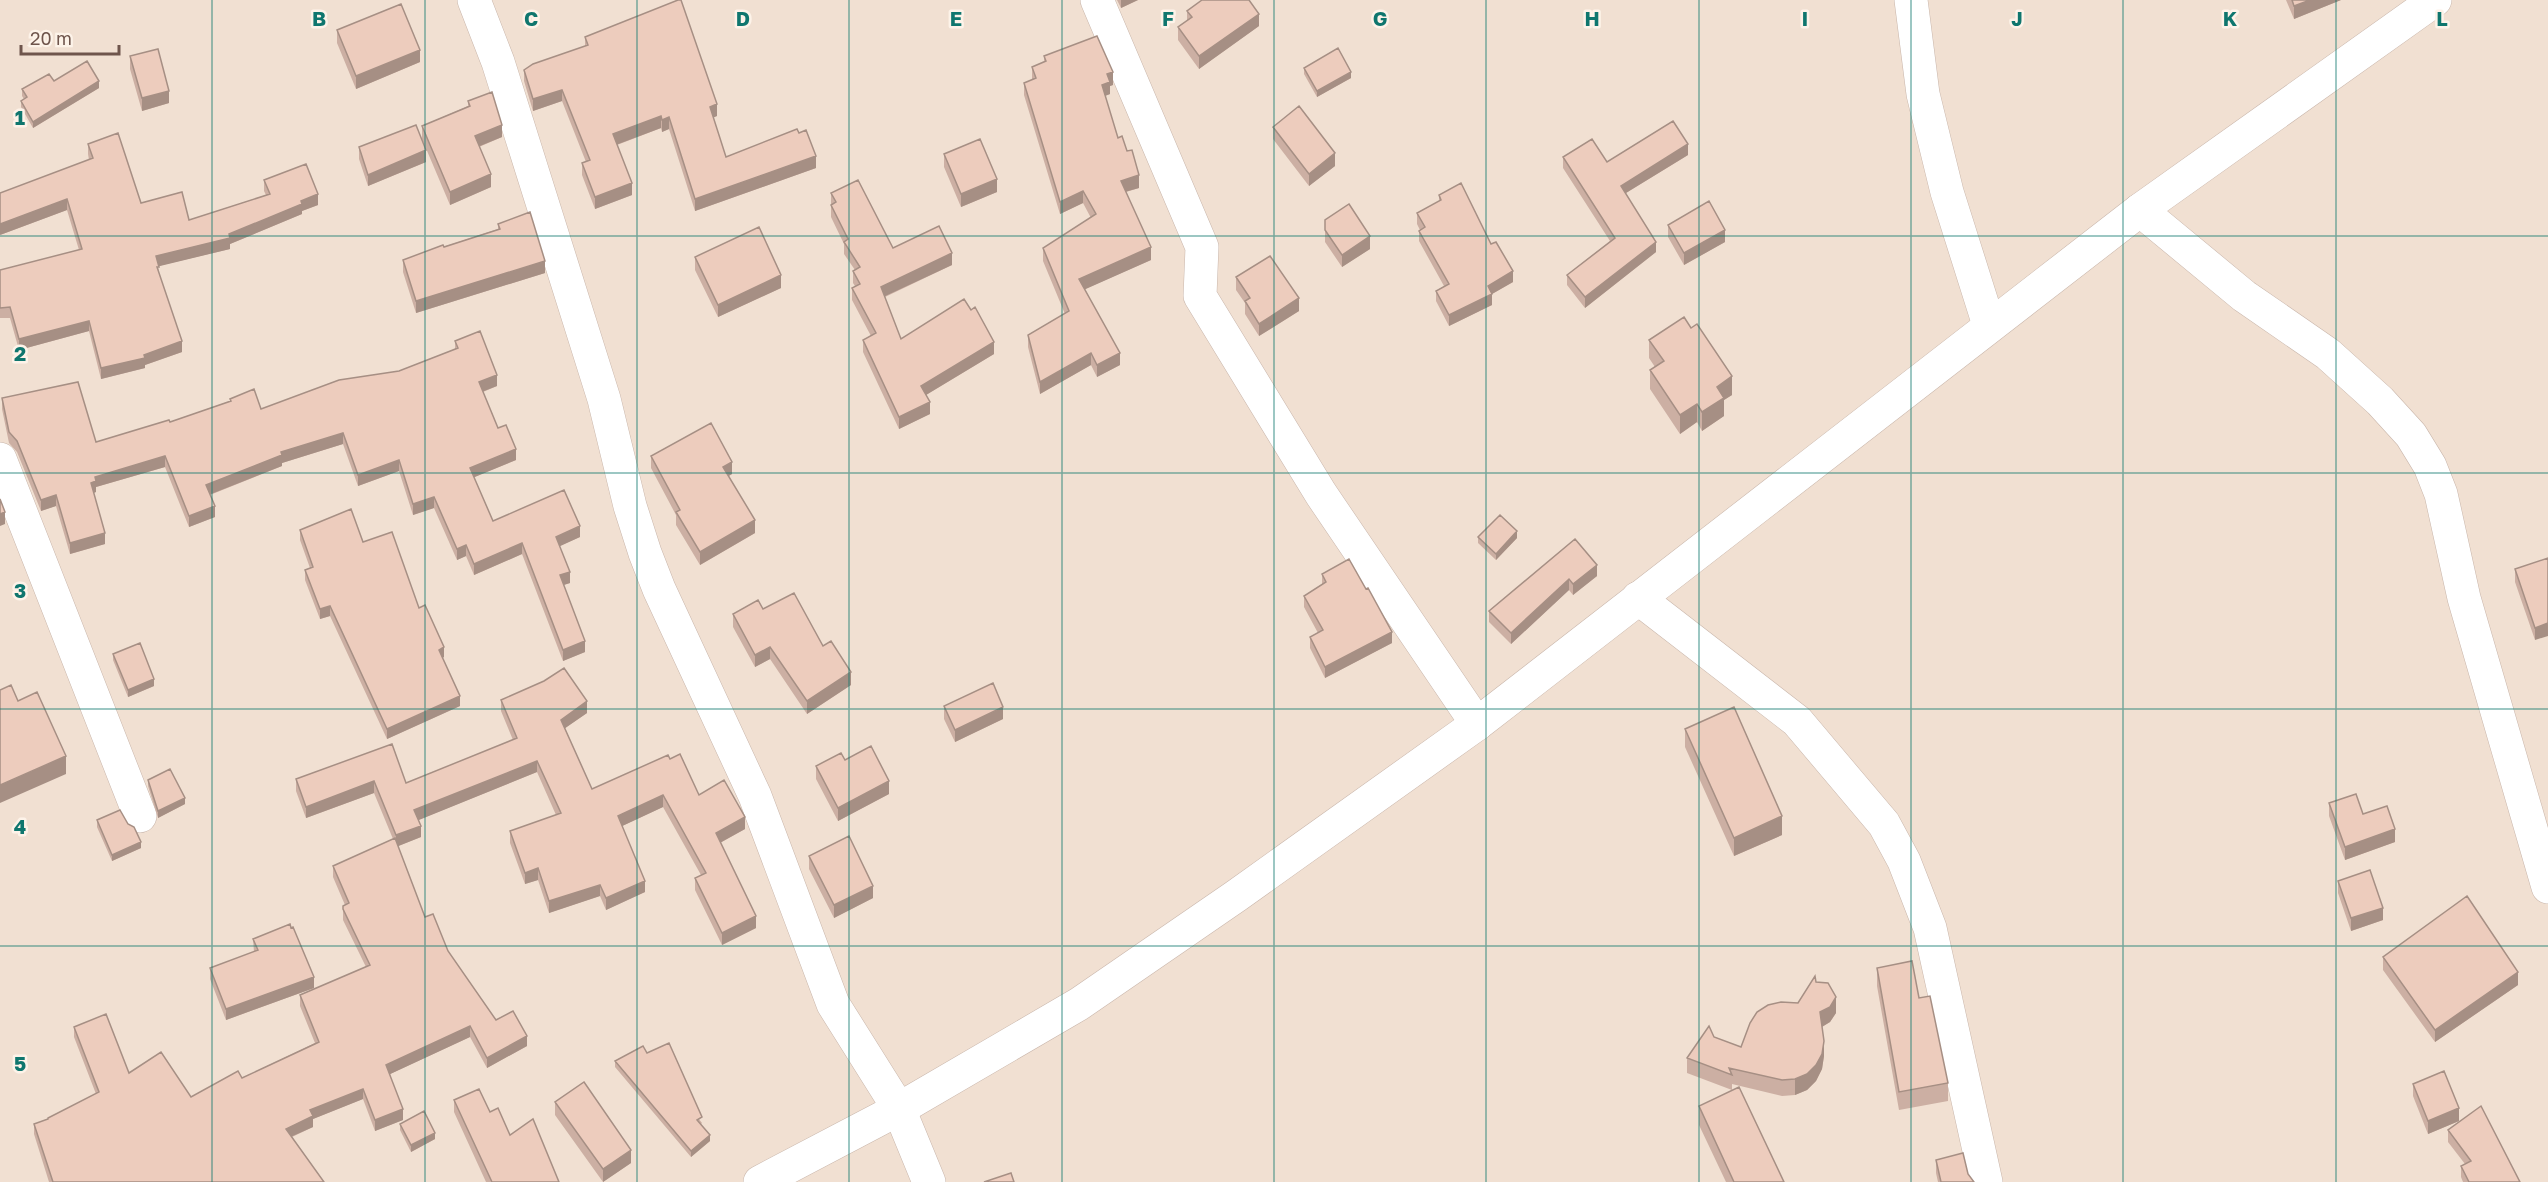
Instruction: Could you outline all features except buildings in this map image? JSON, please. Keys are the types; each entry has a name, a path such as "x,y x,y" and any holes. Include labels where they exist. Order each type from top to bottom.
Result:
{"street":[{"path":"474,0 498,62 604,399 630,506 645,553 659,589 755,796 832,1004 899,1109 929,1182"},
{"path":"1097,0 1202,247 1200,296 1321,494 1478,724"},
{"path":"1911,0 1923,94 1947,192 1989,325"},
{"path":"760,1182 899,1109 1079,1004 1478,724 2140,210 2435,0"},
{"path":"2140,210 2244,296 2328,354 2380,401 2416,442 2430,466 2441,494 2464,598 2548,887"},
{"path":"0,459 140,816"},
{"path":"1638,598 1797,721 1884,824 1905,861 1930,928 1986,1182"}],"shaded area":[{"path":"0,0 2548,0 2548,1182 0,1182"}]}
